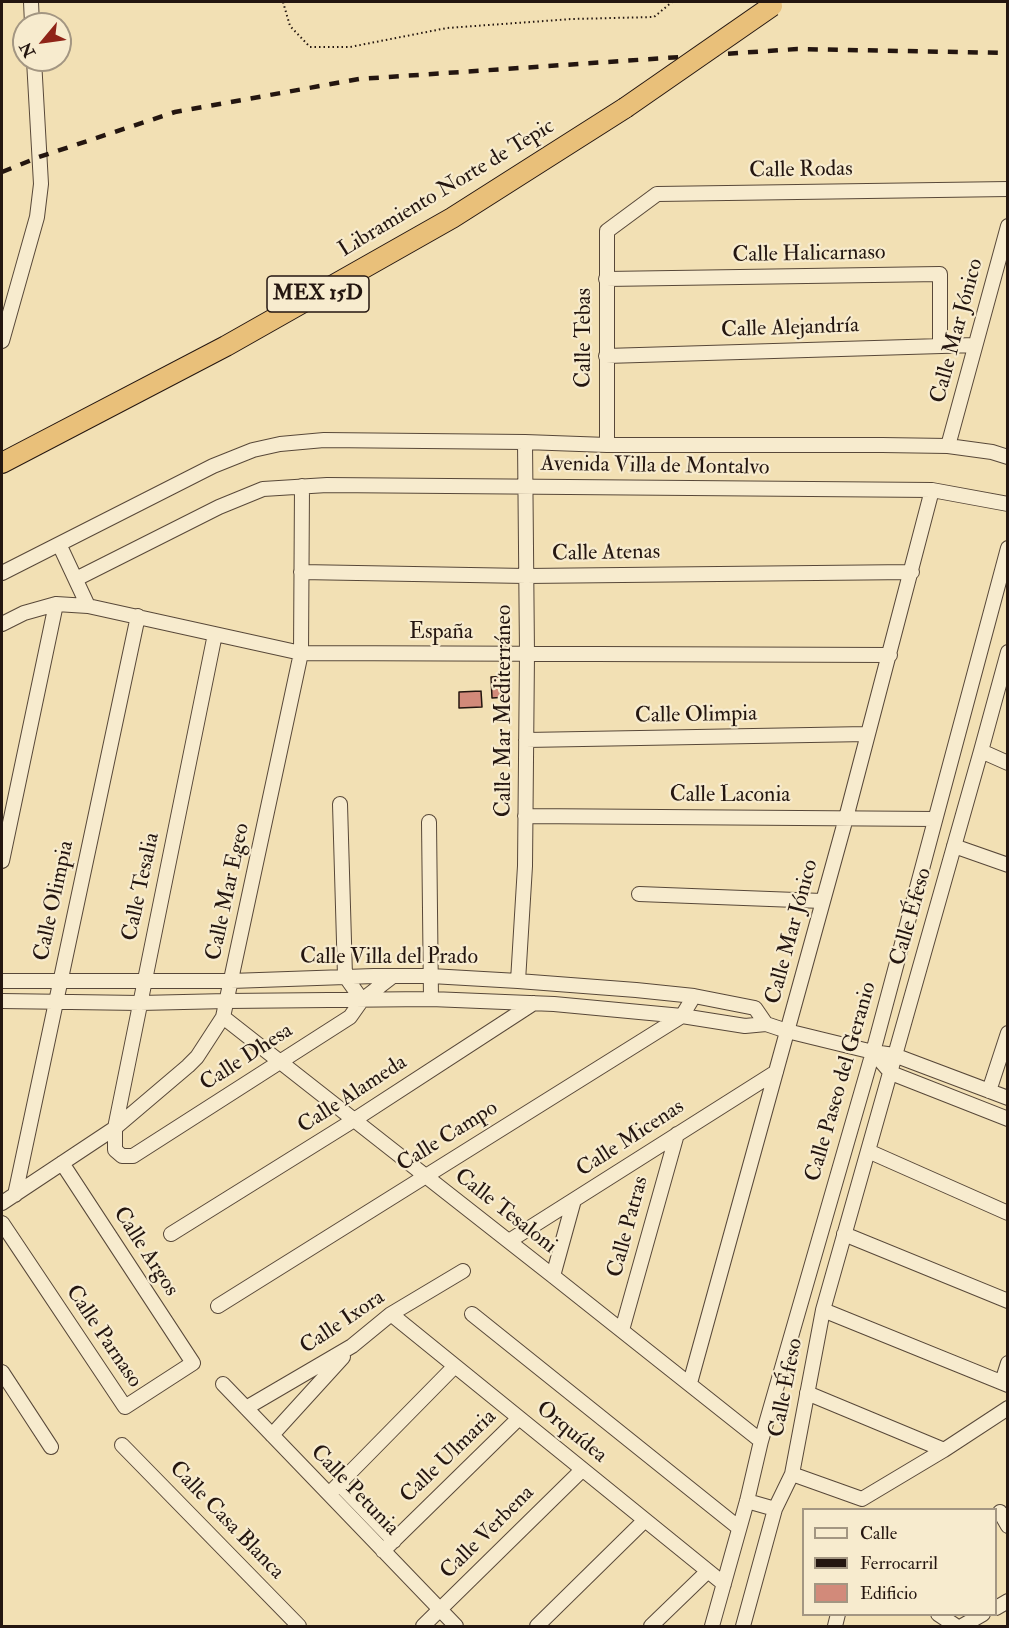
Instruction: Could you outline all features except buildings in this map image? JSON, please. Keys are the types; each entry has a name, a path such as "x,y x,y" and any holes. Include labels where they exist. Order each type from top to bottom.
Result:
{"highway":[{"name":"Libramiento Norte de Tepic","path":"2,463 226,346 452,218 625,108 774,4"}],"street":[{"path":"2,341 37,218 41,184 35,72"},
{"name":"Calle Rodas","path":"607,231 657,194 1008,189"},
{"name":"Calle Mar Jónico","path":"948,446 1008,226"},
{"name":"Calle Tebas","path":"607,231 607,445"},
{"name":"Calle Halicarnaso","path":"606,279 940,274 940,345"},
{"name":"Calle Alejandría","path":"606,357 975,345"},
{"name":"Avenida Villa de Montalvo","path":"2,573 213,466 253,450 280,444 324,440 607,445 948,446 992,452 1008,457"},
{"name":"Calle Mar Mediterráneo","path":"518,981 525,866 527,654 525,442"},
{"name":"Avenida Villa de Montalvo","path":"76,579 219,507 263,489 302,486 525,486 932,490 1008,504"},
{"name":"Calle Mar Egeo","path":"2,1203 115,1128 197,1057 223,1017 301,653 302,486"},
{"name":"Calle Mar Jónico","path":"690,1383 846,818 932,490"},
{"path":"59,544 88,606"},
{"name":"Calle Paseo del Geranio","path":"712,1626 747,1501 761,1441 873,1052 1008,548"},
{"name":"Calle Atenas","path":"301,572 526,576 912,572"},
{"path":"2,861 56,603"},
{"name":"España","path":"2,624 24,613 56,603 88,606 138,616 301,653 890,655"},
{"name":"Calle Olimpia","path":"15,1195 138,616"},
{"name":"Calle Tesalia","path":"116,1150 115,1128 215,634"},
{"name":"Calle Éfeso","path":"792,1474 823,1310 1005,672 1008,652"},
{"name":"Calle Olimpia","path":"526,741 867,734"},
{"path":"981,751 1008,763"},
{"path":"340,804 345,976 362,1000"},
{"name":"Calle Laconia","path":"525,816 935,819"},
{"path":"429,822 431,999"},
{"path":"954,846 1008,866"},
{"path":"639,894 822,901"},
{"name":"Calle Villa del Prado","path":"2,981 231,981 345,976 431,976 694,996 755,1008 766,1024"},
{"name":"Calle Dhesa","path":"116,1150 122,1156 133,1156 350,1017 362,1000 393,976"},
{"name":"Calle Alameda","path":"171,1234 534,1004 550,984"},
{"name":"Calle Campo","path":"218,1306 682,1016 694,996"},
{"name":"Calle Villa del Prado","path":"2,1001 140,1003 431,999 534,1004 682,1016 745,1026 766,1024 873,1052 894,1055 1008,1098"},
{"name":"Calle Tesaloni","path":"223,1017 761,1441"},
{"path":"989,1090 1008,1033"},
{"path":"873,1052 891,1073 1008,1119"},
{"name":"Calle Micenas","path":"509,1241 776,1072"},
{"name":"Calle Patras","path":"622,1330 677,1134"},
{"path":"868,1151 1008,1213"},
{"name":"Calle Argos","path":"62,1163 193,1363"},
{"path":"553,1276 574,1200"},
{"name":"Calle Parnaso","path":"2,1223 125,1407 193,1363"},
{"path":"844,1234 1008,1301"},
{"name":"Calle Ixora","path":"246,1408 352,1346 391,1314 463,1270"},
{"path":"823,1310 1005,1383 1008,1363"},
{"name":"Orquídea","path":"391,1314 724,1584"},
{"path":"472,1314 739,1528"},
{"path":"272,1435 352,1346"},
{"path":"329,1494 455,1366"},
{"path":"2,1371 51,1447"},
{"name":"Calle Petunia","path":"223,1384 329,1494 388,1546 440,1610 456,1626"},
{"path":"807,1393 944,1450"},
{"path":"743,1626 775,1509 792,1474 862,1499 1008,1408"},
{"name":"Calle Ulmaria","path":"388,1546 519,1418"},
{"name":"Calle Casa Blanca","path":"122,1445 299,1626"},
{"name":"Calle Verbena","path":"423,1626 582,1470"},
{"path":"339,1484 388,1546"},
{"path":"747,1501 775,1509"},
{"path":"1001,1512 1008,1526"},
{"path":"537,1626 645,1520"},
{"path":"651,1626 708,1571"},
{"path":"941,1616 956,1626"},
{"path":"962,1626 980,1616"}],"path":[{"path":"283,2 290,26 309,47 350,47 447,28 572,19 654,18 672,2"}],"railway":[{"path":"2,172 39,157 175,112 359,79 797,49 1008,53"}]}
